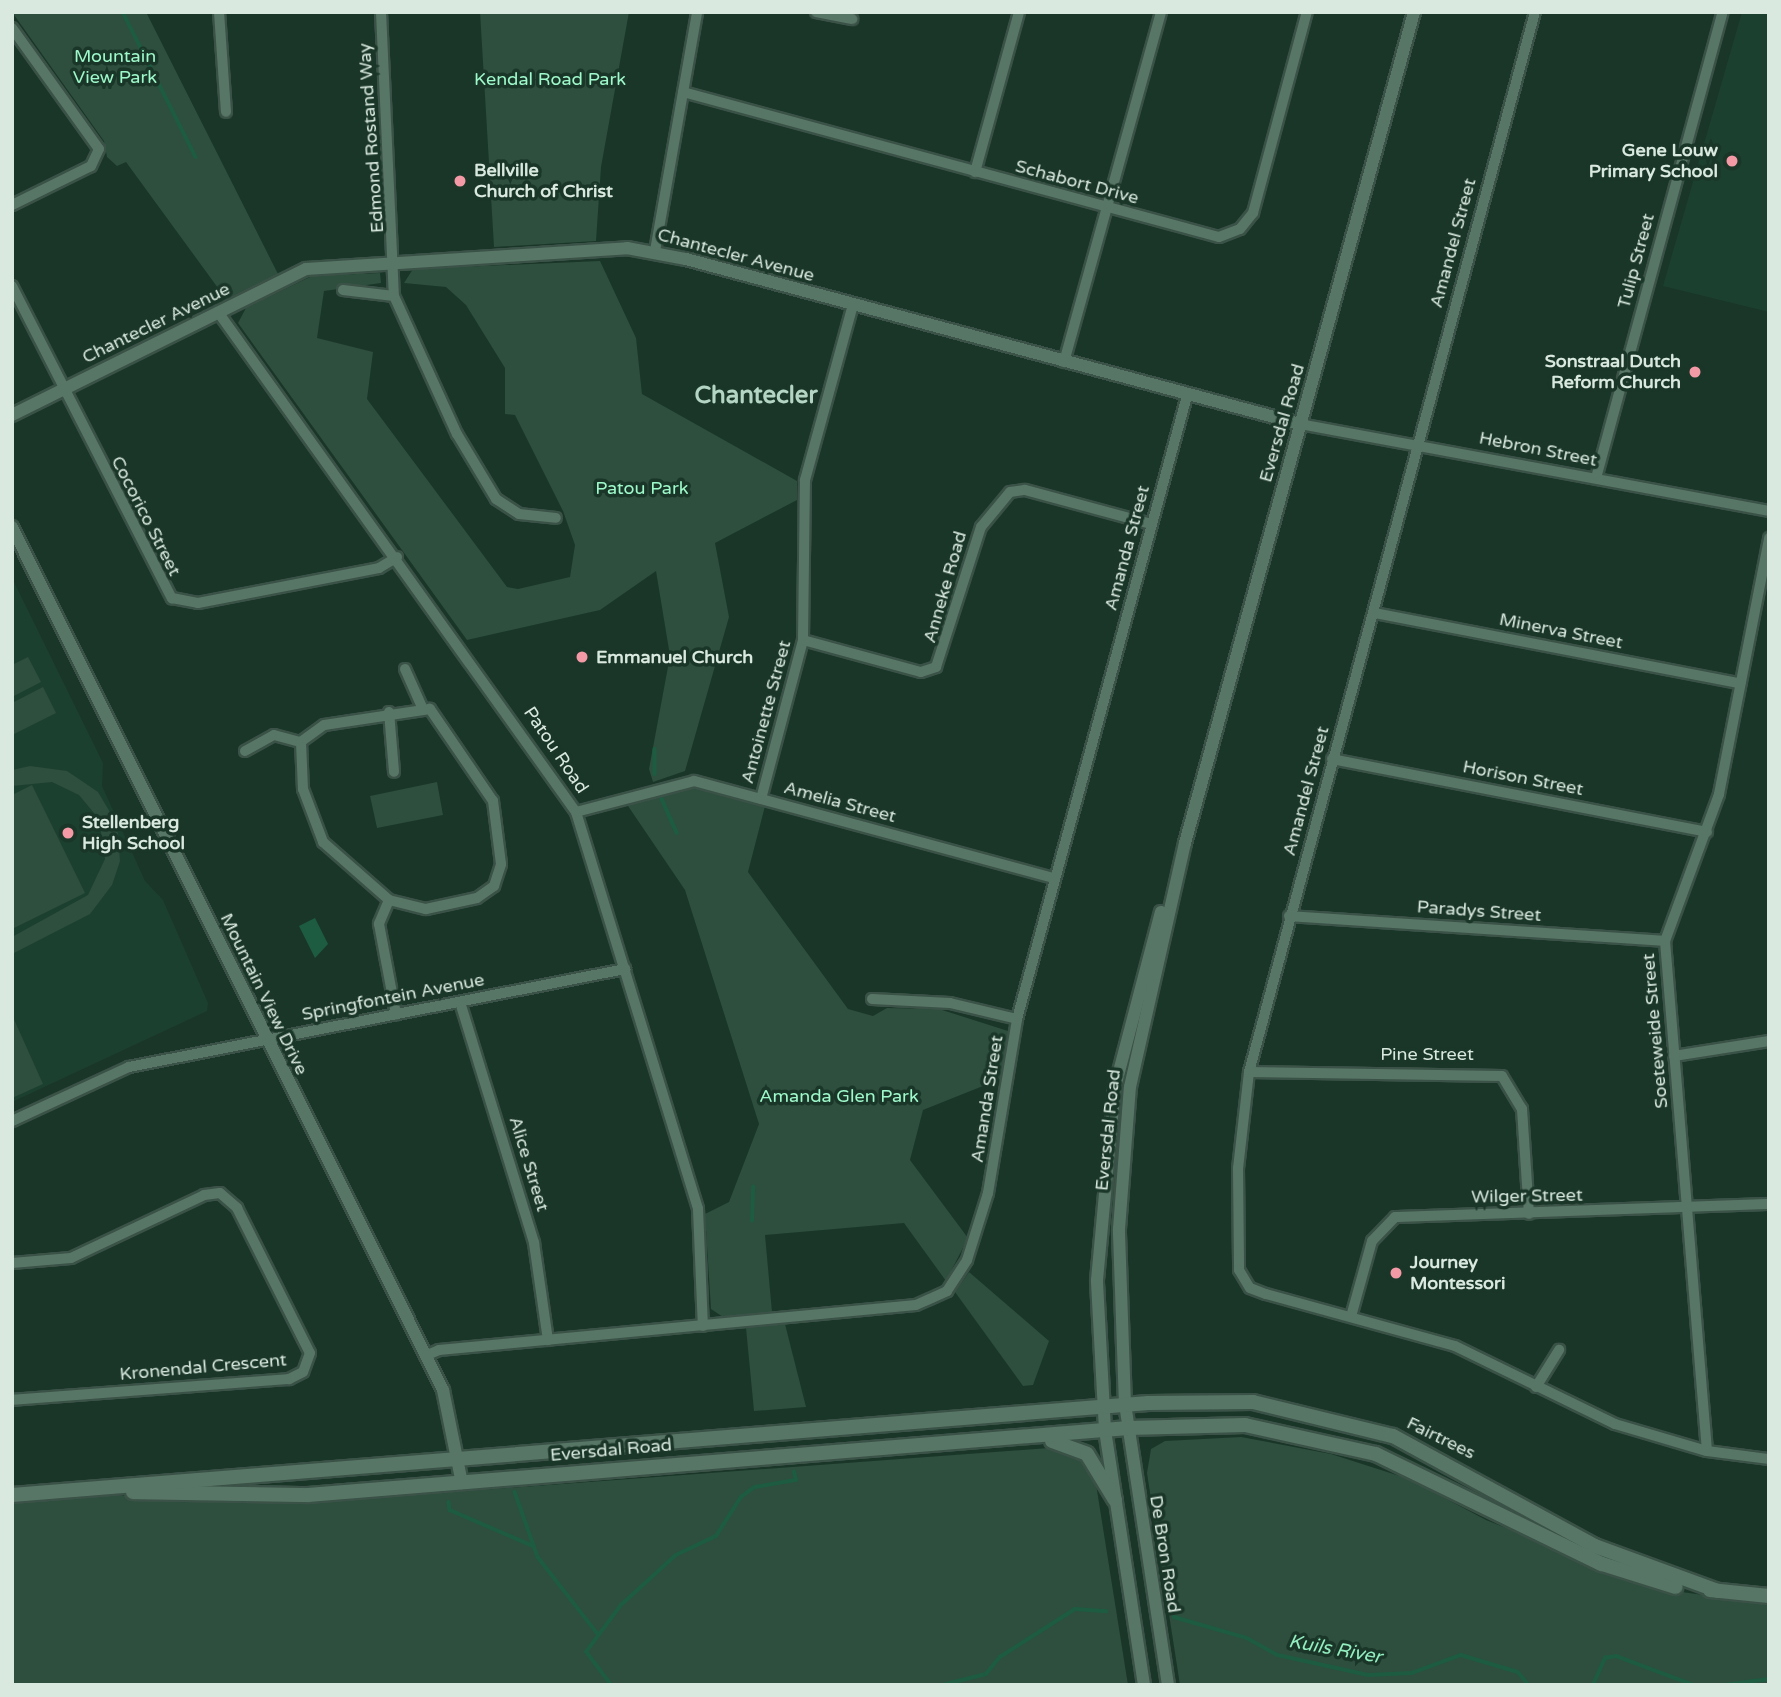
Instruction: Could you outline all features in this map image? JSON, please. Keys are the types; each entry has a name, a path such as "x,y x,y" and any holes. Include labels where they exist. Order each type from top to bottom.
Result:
{"main road":[{"name":"Fairtrees","path":"1102,1406 1253,1402 1340,1418 1417,1446 1621,1558 1718,1591"},
{"name":"Eversdal Road","path":"12,1495 1102,1406"},
{"name":"Fairtrees","path":"1104,1430 1245,1424 1318,1437 1404,1466 1602,1564 1682,1589 1769,1596"},
{"name":"Eversdal Road","path":"97,1489 284,1496 1104,1430"},
{"path":"1032,1437 1087,1454 1115,1500"}],"street":[{"path":"219,12 226,112"},
{"name":"Edmond Rostand Way","path":"381,12 394,296"},
{"path":"656,251 697,12"},
{"path":"816,12 852,19"},
{"path":"975,172 1019,12"},
{"path":"1064,362 1161,12"},
{"name":"Schabort Drive","path":"683,92 1211,237 1245,225 1307,12"},
{"name":"Eversdal Road","path":"1104,1430 1097,1280 1107,1134 1130,1017 1185,843 1414,12"},
{"name":"Amandel Street","path":"1535,12 1249,1072 1238,1168 1240,1276 1266,1294 1352,1312 1455,1346 1615,1424 1707,1451 1769,1459"},
{"name":"Tulip Street","path":"1596,478 1723,12"},
{"path":"12,28 99,149 91,166 12,205"},
{"name":"Chantecler Avenue","path":"12,415 306,269 394,261 656,251 1187,396 1300,424"},
{"path":"12,286 64,389"},
{"path":"343,290 394,296 457,434 496,499 519,514 556,517"},
{"name":"Antoinette Street","path":"761,799 803,640 805,480 853,305"},
{"name":"Patou Road","path":"218,312 397,557 576,812 698,1209 703,1326"},
{"name":"Cocorico Street","path":"64,389 162,587 178,602 379,568 397,557"},
{"name":"Amanda Street","path":"425,1356 548,1340 916,1306 947,1291 967,1260 988,1193 1017,1019 1187,396"},
{"name":"Hebron Street","path":"1300,424 1769,511"},
{"name":"Anneke Road","path":"803,640 921,672 936,667 981,527 1010,492 1025,490 1151,524"},
{"name":"Mountain View Drive","path":"12,527 443,1390 460,1458 462,1483"},
{"name":"Soeteweide Street","path":"1707,1451 1665,941 1707,832 1769,538"},
{"name":"Minerva Street","path":"1375,613 1740,683"},
{"path":"301,742 303,789 323,842 389,900 426,909 477,898 500,872 499,830 486,783 434,713 422,706 405,669"},
{"path":"301,742 324,725 422,706"},
{"path":"389,712 394,772"},
{"path":"245,751 274,735 301,742"},
{"name":"Horison Street","path":"1332,758 1707,832"},
{"name":"Amelia Street","path":"576,812 684,780 1054,878"},
{"name":"Eversdal Road","path":"1128,1428 1119,1229 1129,1087 1185,843"},
{"path":"389,900 379,924 396,1014"},
{"name":"Paradys Street","path":"1289,916 1665,941"},
{"name":"Springfontein Avenue","path":"12,1121 120,1070 625,969"},
{"path":"872,999 950,1003 1017,1019"},
{"name":"Alice Street","path":"460,1002 534,1243 548,1340"},
{"path":"1674,1056 1769,1041"},
{"name":"Pine Street","path":"1249,1072 1502,1076 1522,1109 1529,1214"},
{"name":"Kronendal Crescent","path":"12,1263 80,1255 204,1195 220,1194 237,1208 310,1353 306,1368 289,1379 12,1400"},
{"name":"Wilger Street","path":"1352,1312 1372,1241 1388,1220 1687,1210 1769,1204"},
{"path":"1536,1387 1559,1350"},
{"name":"De Bron Road","path":"1128,1428 1168,1685"},
{"path":"1104,1430 1144,1685"}],"shaded area":[{"name":"Gene Louw Primary School","path":"1742,12 1769,12 1769,312 1663,286"},
{"name":"Stellenberg High School","path":"12,578 103,763 102,786 145,881 163,900 208,1003 207,1011 12,1102"},
{"path":"315,918 328,944 315,958 299,926"}],"green space":[{"name":"Mountain View Park","path":"12,12 146,12 278,274 226,299 126,162 117,166 107,157 104,141"},
{"name":"Kendal Road Park","path":"480,12 629,12 601,167 596,241 494,247"},
{"name":"Patou Park","path":"600,261 636,338 642,394 797,481 797,500 715,543 729,617 685,771 653,782 649,769 670,656 656,571 600,610 467,640 238,323 246,308 312,276 380,273 381,283 324,291 317,338 373,352 367,399 507,587 518,589 570,577 575,545 563,511 515,415 505,414 505,368 466,305 446,287 404,283 413,269"},
{"path":"28,657 41,682 12,697 12,665"},
{"path":"43,687 56,713 12,735 12,703"},
{"path":"30,766 67,771 98,792 117,824 120,861 112,885 90,914 12,954 12,937 88,895 105,859 99,819 79,795 52,782 12,786 12,770"},
{"path":"437,782 443,815 377,828 370,796"},
{"path":"32,785 85,893 12,929 12,795"},
{"name":"Amanda Glen Park","path":"687,786 765,806 748,872 848,1009 873,1016 887,1008 939,1009 1008,1031 1003,1078 923,1110 910,1160 968,1238 946,1281 904,1223 765,1235 772,1312 723,1317 711,1309 705,1214 729,1202 759,1124 685,890 626,803"},
{"path":"12,1015 43,1084 12,1098"},
{"path":"969,1272 1049,1341 1033,1385 1023,1386 955,1292"},
{"path":"785,1324 806,1407 754,1411 746,1328"},
{"path":"1241,1437 1331,1454 1409,1479 1486,1520 1660,1589 1769,1604 1769,1685 1180,1685 1147,1473 1151,1449 1165,1441"},
{"path":"1062,1447 1084,1462 1096,1484 1128,1685 12,1685 12,1500 96,1495 345,1500"}],"waterway":[{"path":"123,12 196,157"},
{"path":"655,749 655,774"},
{"path":"662,799 677,833"},
{"path":"752,1221 753,1187"},
{"path":"611,1685 586,1652 621,1605 676,1555 716,1536 741,1497 755,1487 796,1480 794,1472"},
{"path":"515,1492 538,1557 598,1634"},
{"path":"449,1502 450,1510 533,1546"},
{"name":"Kuils River","path":"942,1685 986,1674 1000,1657 1075,1609 1106,1611"},
{"name":"Kuils River","path":"1174,1617 1247,1638 1278,1655 1368,1675 1412,1673 1461,1655 1518,1672 1529,1685"},
{"name":"Kuils River","path":"1593,1685 1605,1658 1616,1656 1694,1685"},
{"name":"Kuils River","path":"1724,1685 1769,1679"}],"place":[{"name":"Gene Louw Primary School","path":"1732,161"},
{"name":"Bellville Church of Christ","path":"460,181"},
{"name":"Sonstraal Dutch Reform Church","path":"1695,372"},
{"name":"Emmanuel Church","path":"582,657"},
{"name":"Stellenberg High School","path":"68,833"},
{"name":"Journey Montessori","path":"1396,1273"}],"district":[{"name":"Chantecler","path":"756,396"}]}
